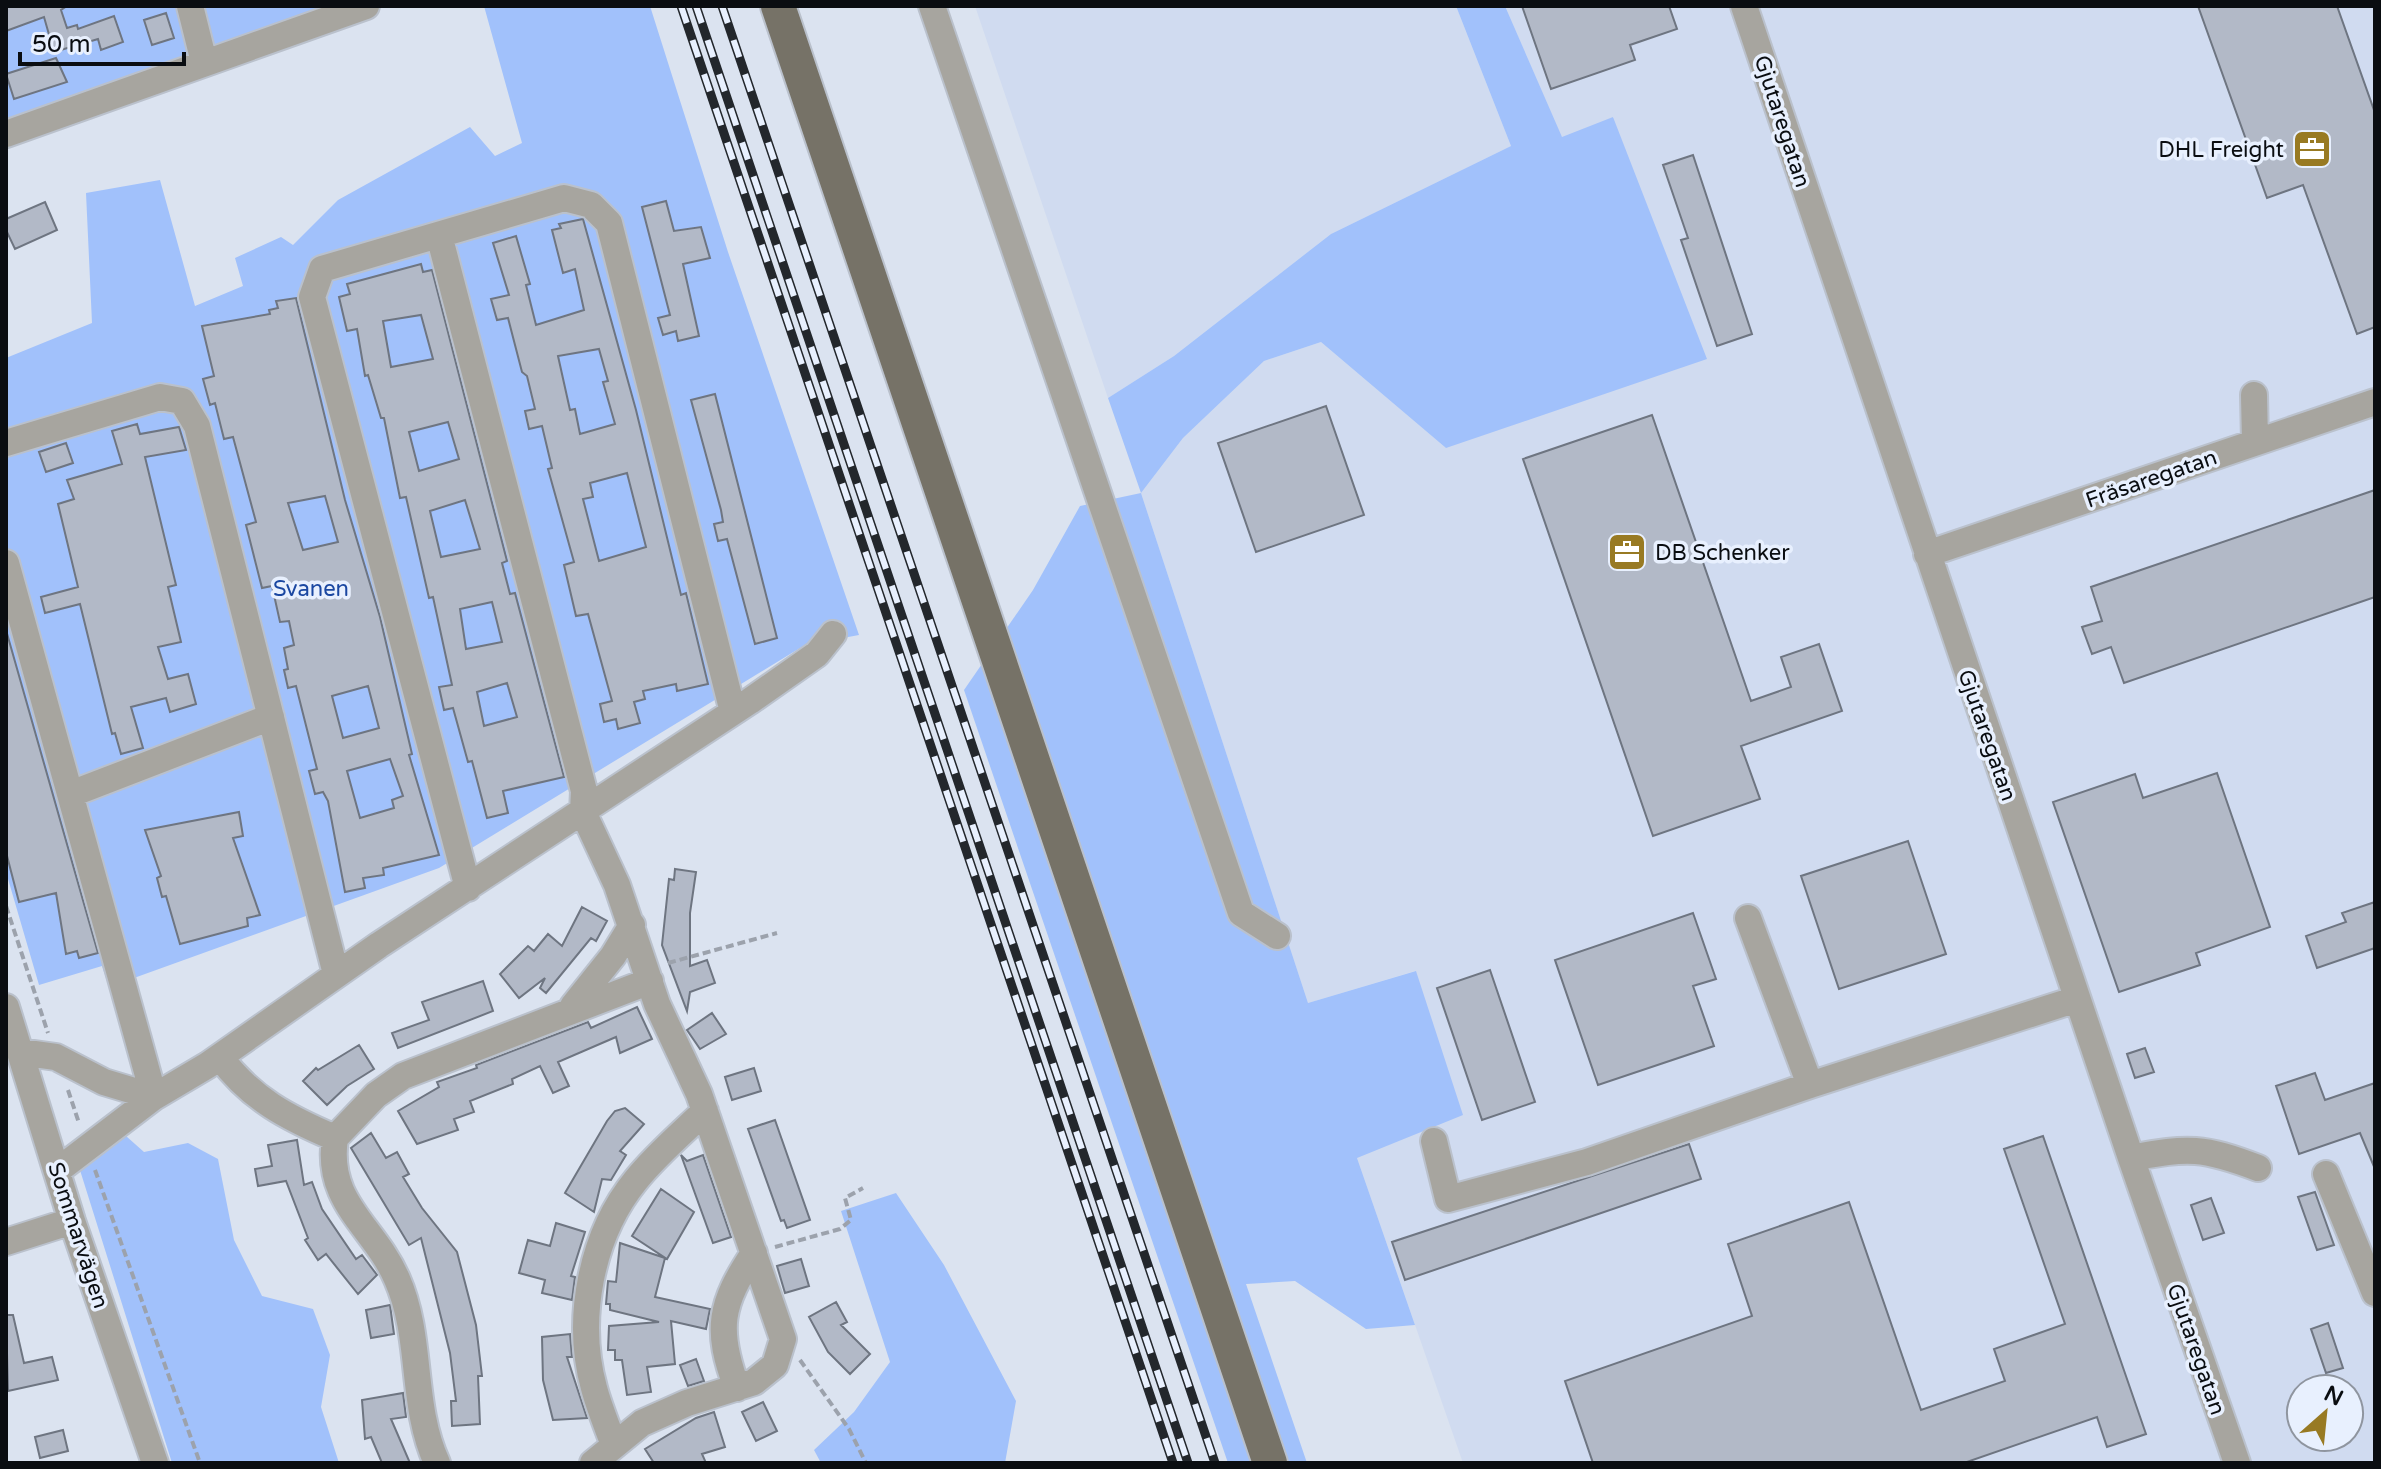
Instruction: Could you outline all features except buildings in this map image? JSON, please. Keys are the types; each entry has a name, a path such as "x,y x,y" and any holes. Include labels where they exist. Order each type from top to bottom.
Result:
{"main road":[{"path":"778,6 1270,1463"}],"street":[{"path":"190,6 204,62"},
{"path":"932,6 1241,913 1277,936"},
{"name":"Gjutaregatan","path":"1744,6 2077,999 2237,1463"},
{"path":"6,134 360,7"},
{"path":"468,888 312,297 322,269 564,198 591,205 609,223 733,712"},
{"path":"439,235 584,791 583,812 600,845 632,925 657,1004 705,1111 783,1339 775,1365 754,1382 687,1403 642,1423 593,1463"},
{"path":"2254,395 2255,442"},
{"path":"6,443 160,397 182,401 197,426 336,974"},
{"name":"Fräsaregatan","path":"1927,554 2375,402"},
{"path":"6,563 154,1097"},
{"path":"57,1171 154,1097 220,1057 336,974 817,654 833,634"},
{"path":"71,794 271,717"},
{"path":"1748,918 1810,1085"},
{"path":"569,1010 613,956 632,925"},
{"path":"437,1463 425,1438 415,1340 407,1305 397,1277 379,1246 340,1192 333,1169 335,1138 376,1095 403,1076 648,975"},
{"path":"1434,1141 1448,1199 1587,1162 1810,1085 2077,999"},
{"name":"Sommarvägen","path":"6,1007 72,1221 155,1463"},
{"path":"20,1052 56,1057 104,1082 154,1097"},
{"path":"220,1057 238,1081 260,1101 335,1138"},
{"path":"614,1445 593,1386 586,1344 587,1298 598,1251 634,1181 705,1111"},
{"path":"2131,1158 2170,1151 2211,1150 2258,1168"},
{"path":"2326,1174 2375,1293"},
{"path":"6,1242 72,1221"},
{"path":"737,1388 724,1339 724,1309 735,1282 754,1253"}],"path":[{"path":"6,906 56,1057 200,1463"},
{"path":"648,975 777,933"},
{"path":"754,1253 840,1229 851,1220 845,1198 863,1188"},
{"path":"783,1339 818,1384 866,1463"}],"shaded area":[{"path":"975,6 1456,6 1511,146 1331,234 1174,356 1108,398"},
{"path":"1505,6 2375,6 2375,1463 1463,1463 1357,1158 1415,971 1308,1003 1141,493 1183,438 1264,361 1321,342 1446,448 1614,117 1562,138"}],"green space":[{"path":"6,6 348,6 6,132"},
{"name":"Svanen","path":"484,6 650,6 728,252 859,635 805,645 439,868 109,987 102,966 39,985 6,872 6,358 92,323 86,193 160,180 195,306 243,286 235,258 281,237 293,245 338,200 470,127 495,156 522,143"},
{"path":"1456,6 1505,6 1562,137 1613,117 1707,359 1446,448 1321,342 1264,361 1183,438 1141,493 1108,398 1174,356 1331,234 1511,146"},
{"path":"1141,493 1308,1003 1416,971 1463,1115 1357,1158 1415,1325 1366,1329 1295,1281 1246,1284 1307,1463 1228,1463 964,690 1033,590 1080,506"},
{"path":"126,1136 144,1152 188,1143 218,1159 234,1240 262,1296 313,1309 330,1355 321,1407 339,1463 172,1463 79,1167"},
{"path":"896,1193 944,1265 1016,1401 1005,1463 821,1463 814,1450 854,1412 890,1362 841,1211"}],"railway":[{"path":"681,6 1173,1463"},
{"path":"696,6 1188,1463"},
{"path":"722,6 1215,1463"}],"place":[{"name":"DHL Freight","path":"2312,149"},
{"name":"DB Schenker","path":"1627,552"}]}
